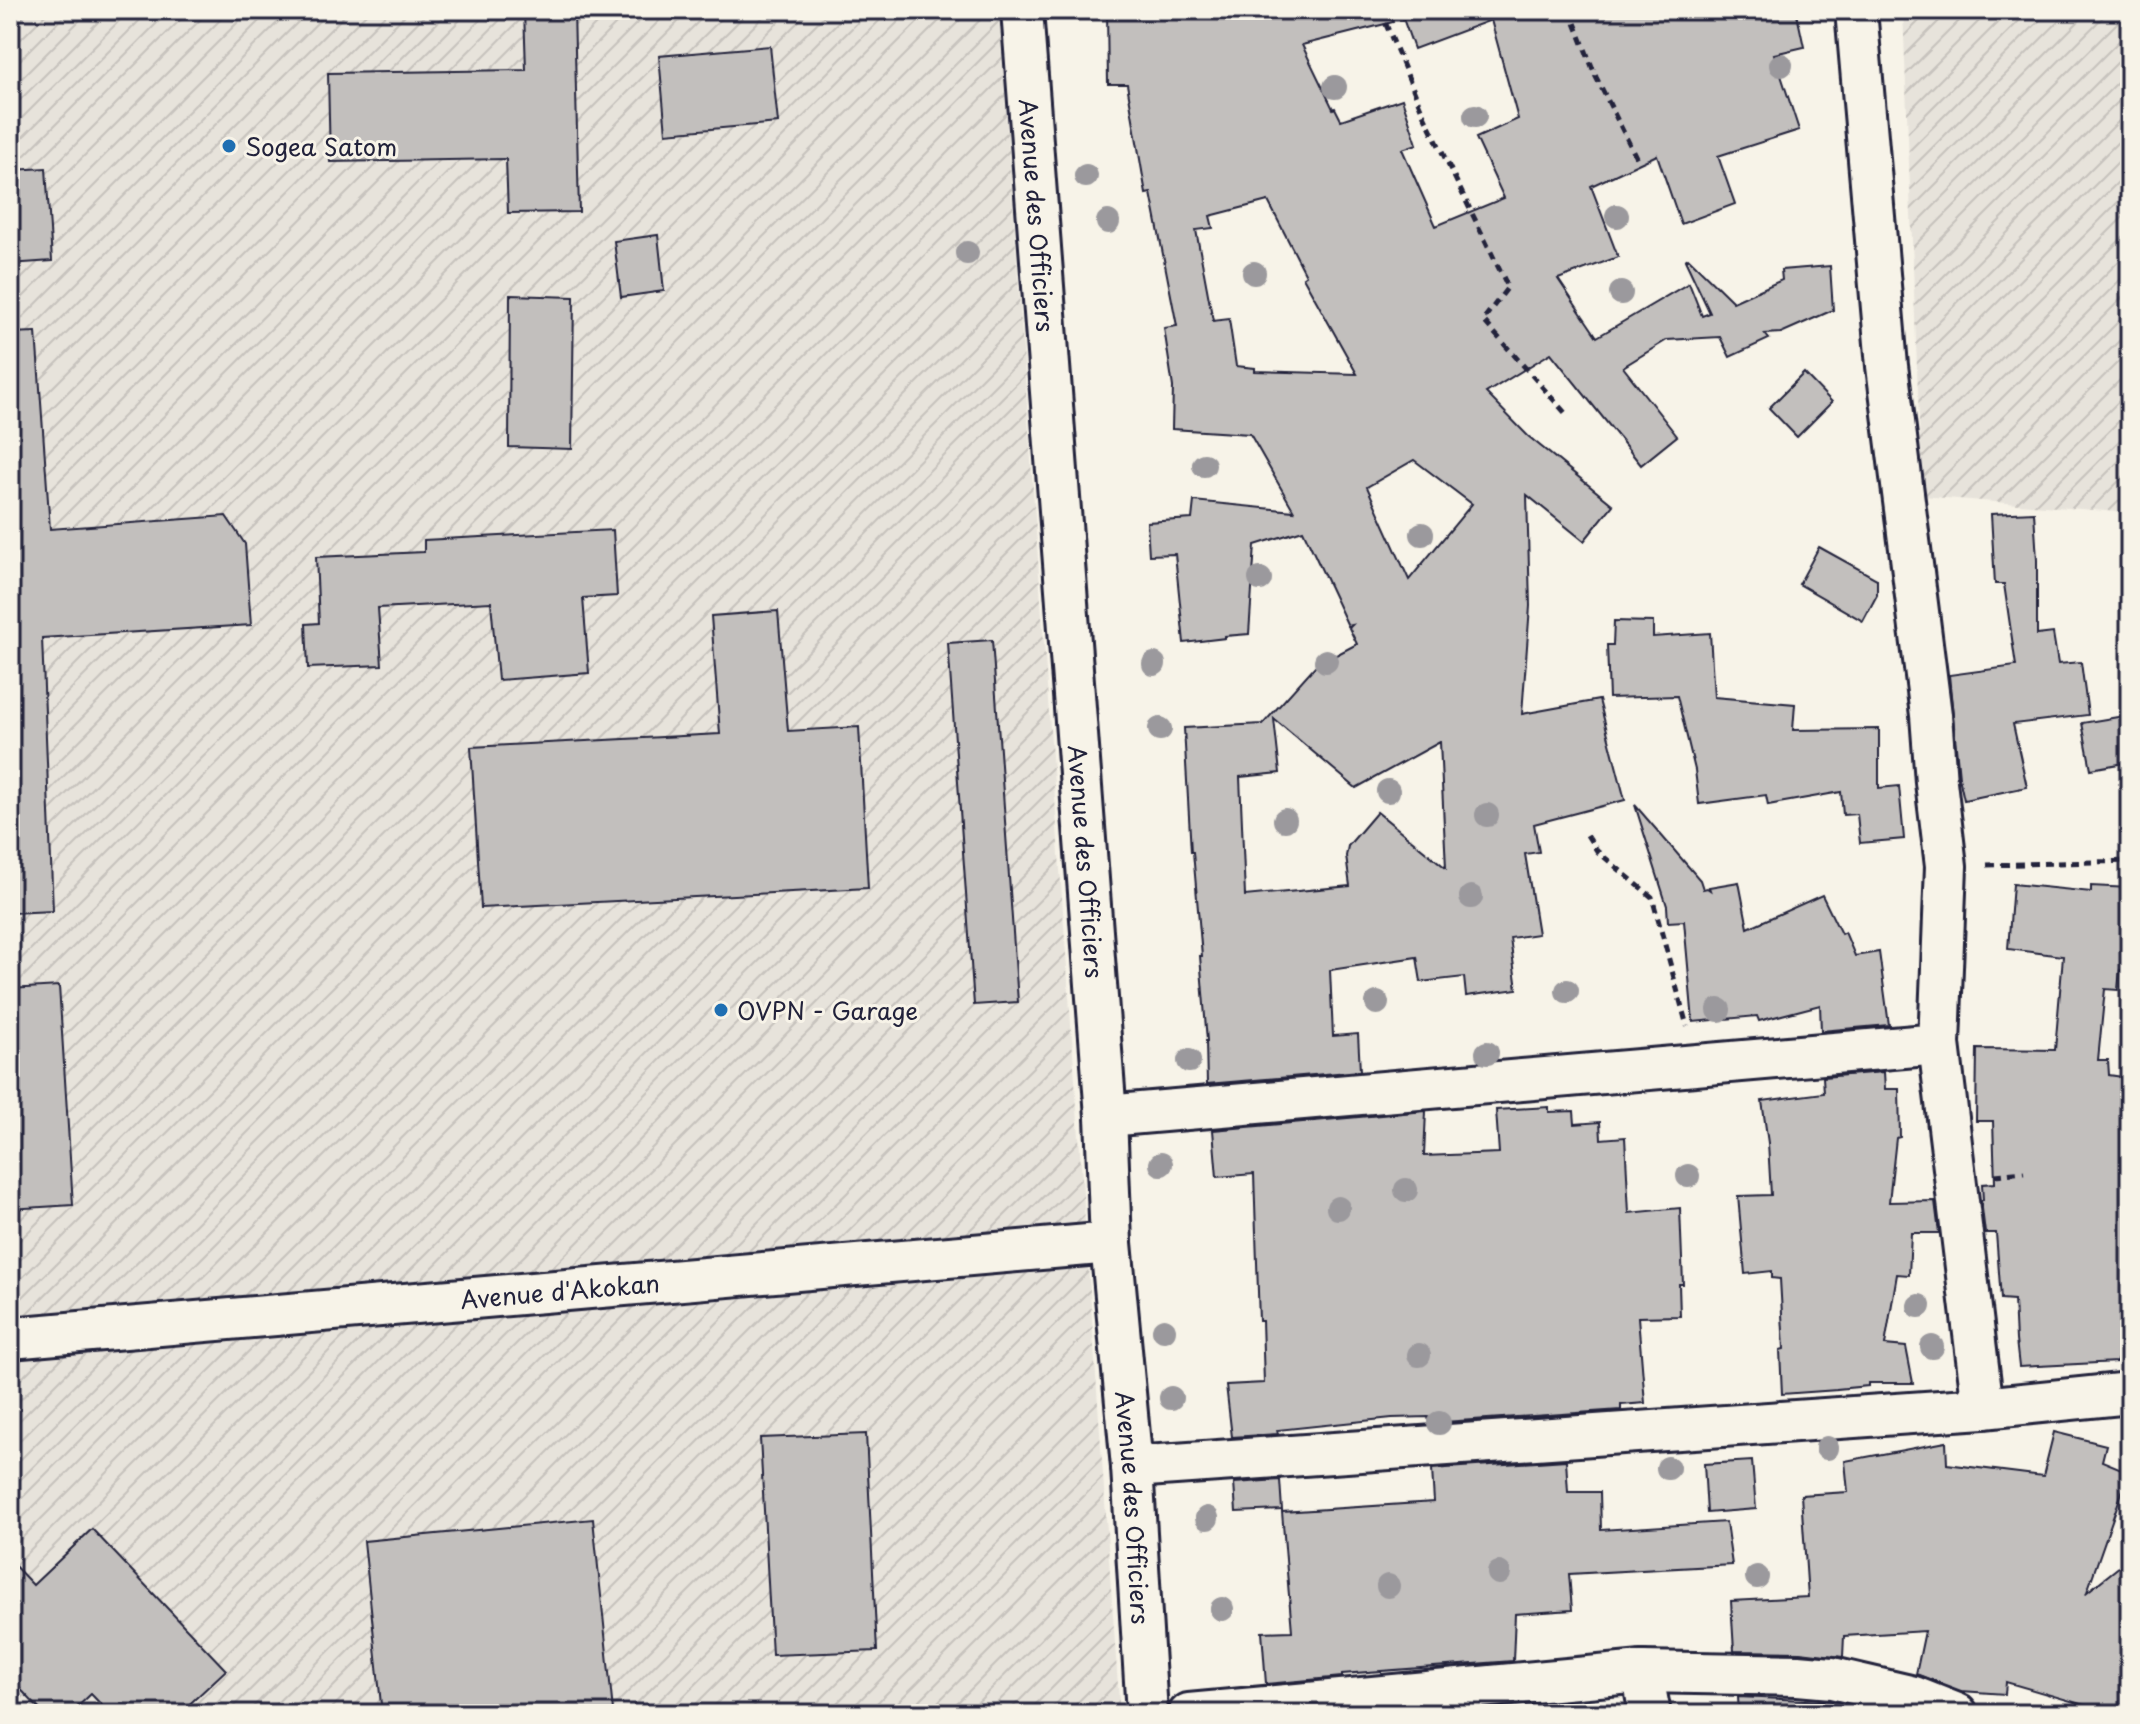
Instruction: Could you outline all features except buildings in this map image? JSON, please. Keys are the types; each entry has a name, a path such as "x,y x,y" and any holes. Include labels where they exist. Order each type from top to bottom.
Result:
{"street":[{"name":"Avenue des Officiers","path":"1022,10 1106,1116 1111,1243 1132,1467 1147,1714"},
{"path":"1856,10 1887,366 1931,715 1946,866 1939,1044 1983,1408"},
{"path":"1106,1116 1939,1044"},
{"name":"Avenue d'Akokan","path":"10,1338 1111,1243"},
{"path":"1132,1467 1983,1408 2130,1393"},
{"path":"1189,1714 1642,1672 1832,1678 1914,1697 1957,1714"},
{"path":"1642,1672 1650,1714"}],"path":[{"path":"1380,10 1424,115 1508,287 1483,320 1567,415"},
{"path":"1570,10 1596,77 1639,163"},
{"path":"1587,835 1597,851 1652,897 1687,1029 1686,1067"},
{"path":"1946,866 2130,861"}],"shaded area":[{"path":"10,10 999,10 1120,1714 10,1714"},
{"path":"1903,10 2130,10 2130,513 1922,496"}],"place":[{"name":"Sogea Satom","path":"229,146"},
{"name":"OVPN - Garage","path":"721,1010"}]}
